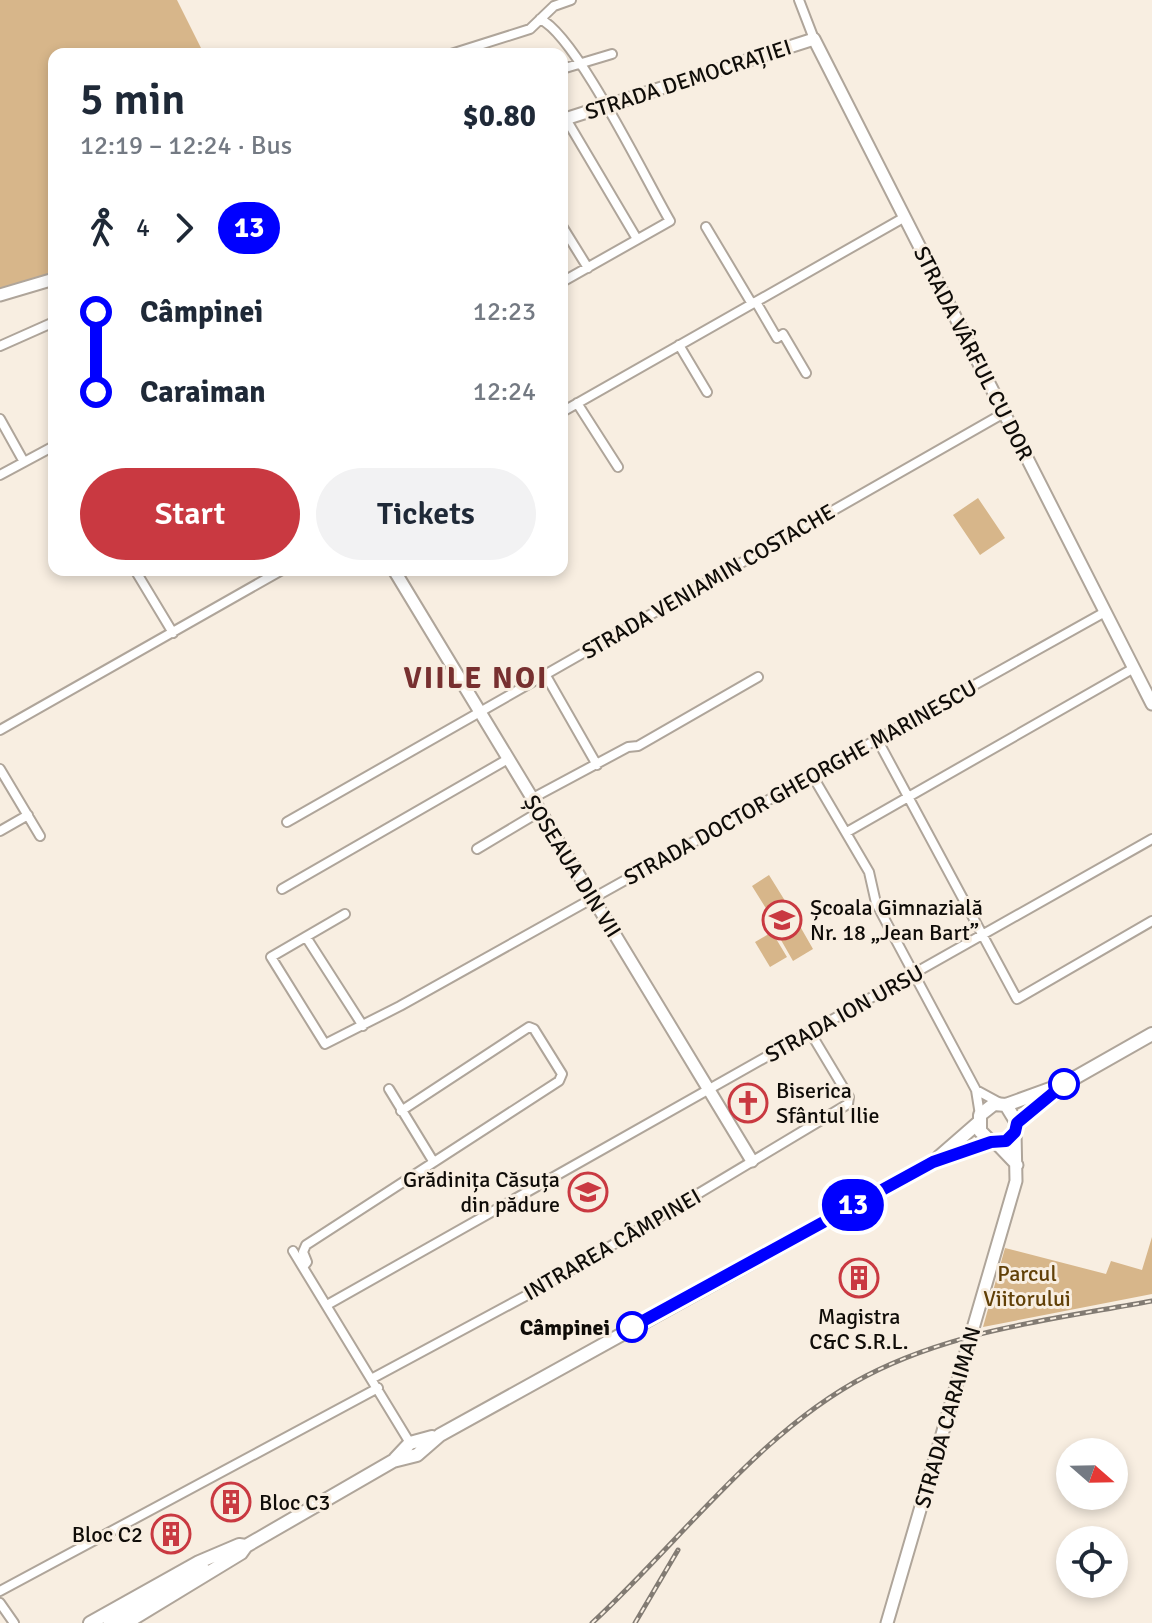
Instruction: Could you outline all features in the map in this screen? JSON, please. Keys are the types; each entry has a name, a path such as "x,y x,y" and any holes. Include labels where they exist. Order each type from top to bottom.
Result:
{"main road":[{"path":"933,1162 979,1119 988,1106 1003,1105 1064,1084 1152,1034"},
{"path":"126,1623 241,1553 246,1546 413,1448 933,1162 1006,1141 1016,1127 1064,1084"},
{"path":"1003,1105 1016,1127"},
{"path":"979,1119 982,1135 994,1143"},
{"path":"90,1623 199,1562 239,1545 246,1546"}],"street":[{"path":"470,48 530,29 554,6 571,0"},
{"name":"STRADA VÂRFUL CU DOR","path":"799,0 814,39 1152,704"},
{"path":"540,19 553,24 579,64 670,221 568,279"},
{"name":"STRADA DEMOCRAȚIEI","path":"568,118 814,39"},
{"path":"568,67 612,54"},
{"path":"568,126 637,239"},
{"path":"568,408 905,217"},
{"path":"706,227 777,338 783,334 806,373"},
{"path":"568,236 588,268"},
{"path":"0,295 48,281"},
{"path":"0,346 48,325"},
{"path":"679,345 707,392"},
{"path":"577,403 618,467"},
{"name":"STRADA VENIAMIN COSTACHE","path":"287,822 1004,413"},
{"path":"0,419 24,462"},
{"path":"0,475 48,449"},
{"path":"139,576 173,633"},
{"path":"0,730 272,576"},
{"name":"ȘOSEAUA DIN VII","path":"398,576 752,1161"},
{"name":"STRADA DOCTOR GHEORGHE MARINESCU","path":"306,937 271,957 325,1044 593,899 1105,612"},
{"path":"847,832 1134,668"},
{"path":"545,674 597,765"},
{"path":"531,799 628,747 638,746 758,677"},
{"path":"877,739 980,936 1017,999 1152,921"},
{"path":"282,889 508,759"},
{"path":"1,772 40,836"},
{"path":"812,775 869,872 876,903 976,1090 979,1119"},
{"path":"477,849 539,812"},
{"path":"0,831 28,815"},
{"name":"STRADA ION URSU","path":"327,1305 1152,839"},
{"path":"345,914 306,937 363,1026"},
{"path":"303,1267 307,1262 303,1252 306,1245 559,1081 562,1074 534,1029 529,1027 401,1111"},
{"name":"INTRAREA CÂMPINEI","path":"373,1378 544,1286 848,1104 849,1097 810,1032"},
{"path":"389,1089 433,1161"},
{"path":"976,1090 1003,1105"},
{"name":"STRADA CARAIMAN","path":"887,1623 1016,1181 1016,1127"},
{"path":"994,1143 1017,1165"},
{"path":"293,1251 413,1448"},
{"path":"0,1591 378,1388"},
{"path":"109,1623 246,1546"},
{"path":"0,1603 14,1623"}],"green space":[{"path":"0,0 177,0 201,48 48,48 48,277 0,292"},
{"path":"978,498 1005,538 980,555 953,515"},
{"path":"769,875 787,904 770,915 752,886"},
{"path":"793,914 813,949 793,961 773,926"},
{"path":"772,932 787,957 770,967 755,942"},
{"name":"Parcul Viitorului","path":"1152,1237 1152,1294 983,1327 1005,1248 1106,1274 1111,1261 1142,1270"}],"railway":[{"path":"592,1623 756,1457 827,1399 866,1376 934,1347 970,1337 1152,1301"},
{"path":"635,1623 678,1550"}],"bus line":[{"name":"13","path":"632,1327 933,1162 991,1142 1006,1141 1015,1132 1017,1123 1064,1084"}],"place":[{"name":"Școala Gimnazială Nr. 18 „Jean Bart”","path":"782,920"},
{"name":"Biserica Sfântul Ilie","path":"748,1103"},
{"name":"Grădinița Căsuța din pădure","path":"588,1192"},
{"name":"Magistra C&C S.R.L.","path":"859,1278"},
{"name":"Câmpinei","path":"632,1327"},
{"name":"Bloc C3","path":"231,1502"},
{"name":"Bloc C2","path":"171,1534"}],"district":[{"name":"VIILE NOI","path":"476,678"}]}
